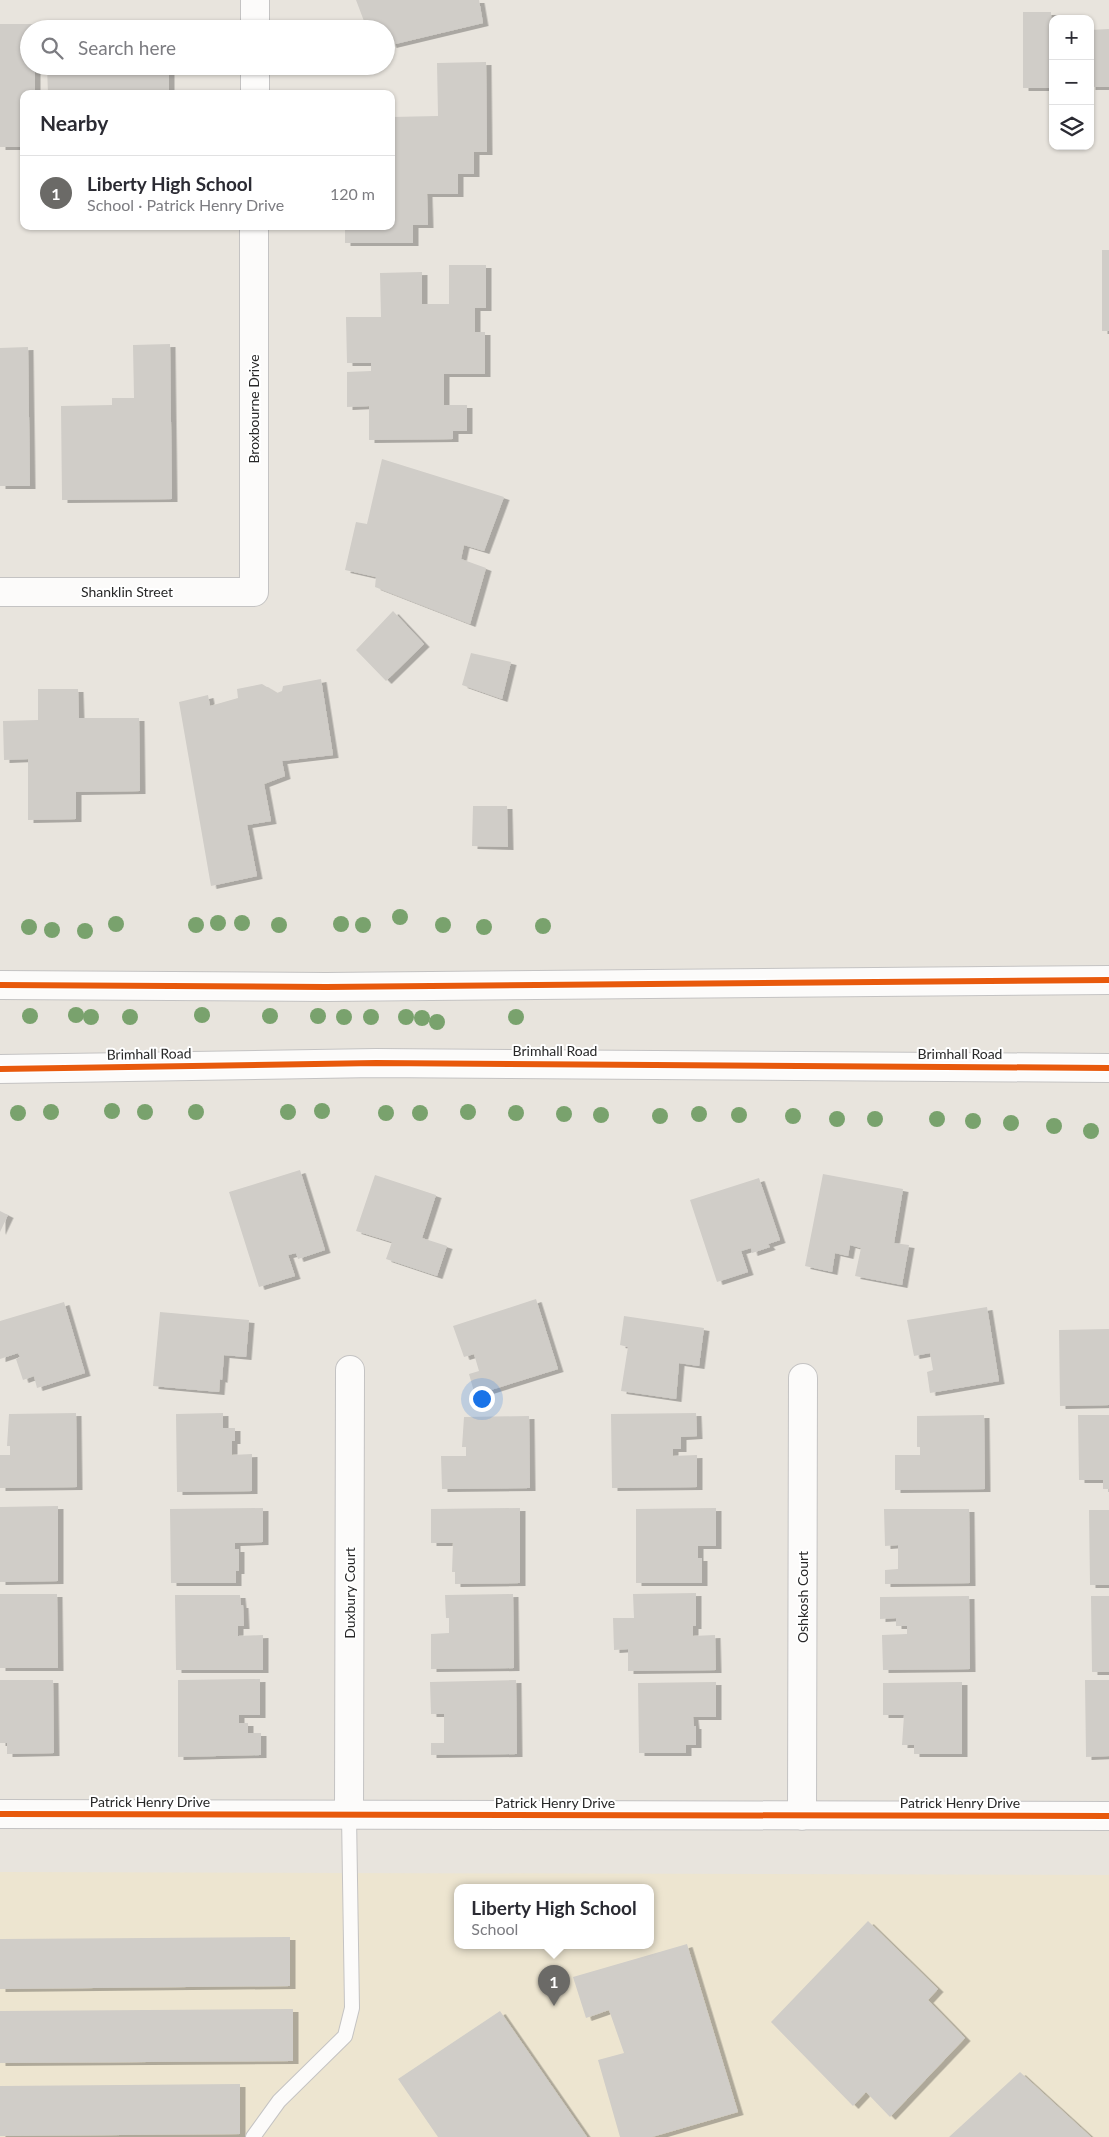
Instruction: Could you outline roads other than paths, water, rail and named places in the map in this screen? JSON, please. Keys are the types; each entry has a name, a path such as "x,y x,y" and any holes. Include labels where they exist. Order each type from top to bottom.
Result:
{"street":[{"path":"255,0 255,20"},
{"path":"255,75 255,90"},
{"name":"Broxbourne Drive","path":"254,230 254,592"},
{"name":"Shanklin Street","path":"0,592 254,592"},
{"path":"0,985 326,987 1109,980"},
{"name":"Brimhall Road","path":"0,1069 376,1063 1109,1068"},
{"name":"Duxbury Court","path":"349,1815 350,1370"},
{"name":"Oshkosh Court","path":"802,1816 803,1378"},
{"name":"Patrick Henry Drive","path":"0,1814 1109,1816"}],"lane":[{"path":"253,2137 279,2101 345,2036 352,2008 349,1815"}],"place":[{"name":"Liberty High School","path":"554,2006"}]}
